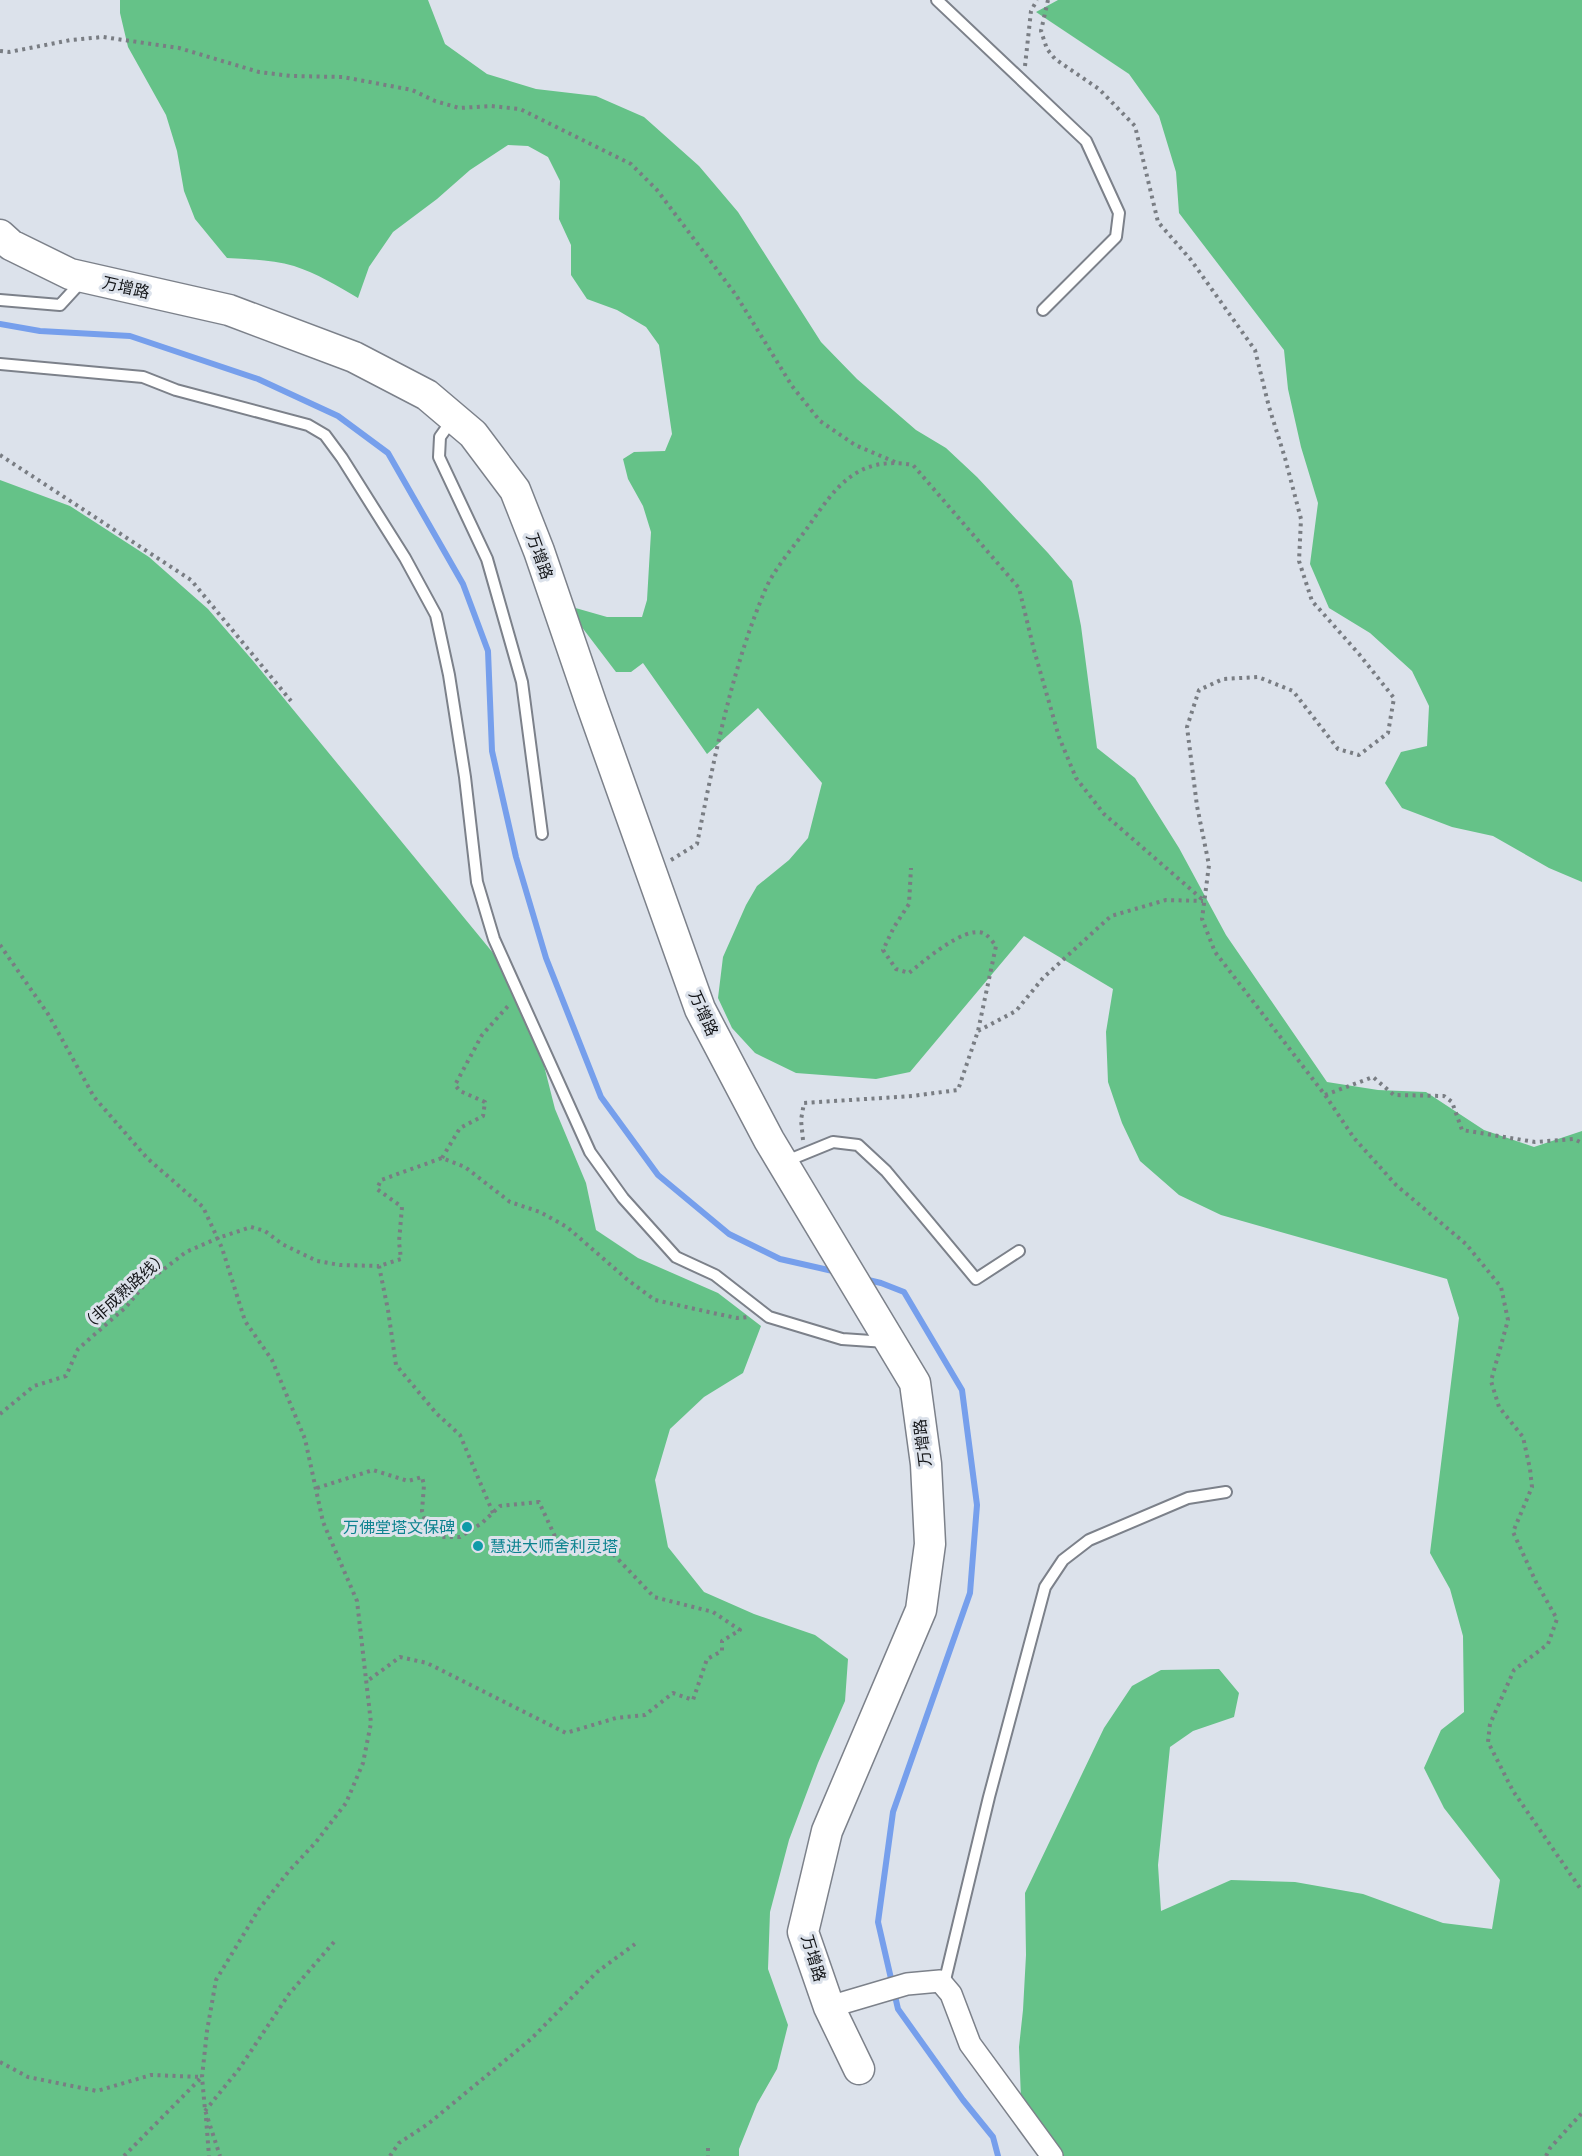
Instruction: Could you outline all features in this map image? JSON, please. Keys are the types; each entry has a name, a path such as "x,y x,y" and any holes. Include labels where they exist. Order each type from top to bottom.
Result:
{"street":[{"name":"万增路","path":"0,235 11,245 70,274 230,310 354,357 428,396 473,434 515,490 539,551 700,1009 794,1158 838,1252 915,1383 926,1464 930,1544 921,1610 826,1831 803,1932 829,2007 859,2069"},
{"path":"829,2007 907,1984 940,1981 951,1994 970,2044 1052,2156"}],"lane":[{"path":"936,0 1086,141 1119,213 1116,237 1043,310"},
{"path":"0,300 60,305 85,278"},
{"path":"0,364 143,377 176,390 308,425 325,435 405,558 436,615 449,675 463,766 477,882 494,939 590,1152 623,1198 676,1257 715,1275 769,1317 842,1339 890,1342"},
{"path":"454,418 440,436 440,457 487,559 522,682 542,834"},
{"path":"794,1158 833,1142 858,1145 886,1171 976,1280 1019,1251"},
{"path":"944,1985 989,1797 1045,1587 1064,1560 1089,1540 1188,1498 1226,1492"}],"path":[{"path":"1024,82 1031,11 1037,0"},
{"path":"1048,0 1041,31 1047,49 1055,59 1099,89 1135,126 1146,180 1158,222 1191,260 1255,350 1301,519 1299,561 1312,601 1394,698 1388,733 1359,754 1338,749 1293,691 1258,676 1223,679 1199,690 1187,727 1197,806 1209,865 1202,919 1215,952 1354,1138 1396,1185 1466,1244 1501,1287 1508,1320 1491,1381 1499,1407 1522,1437 1532,1487 1513,1532 1536,1582 1557,1619 1548,1644 1514,1670 1490,1724 1488,1742 1513,1791 1582,1891"},
{"path":"0,51 9,52 71,40 103,37 179,48 259,72 291,76 343,77 412,90 435,101 459,108 492,106 520,109 631,164 657,190 736,295 792,386 820,421 855,445 896,462 914,465 1019,588 1056,726 1076,778 1104,814 1203,901"},
{"path":"0,455 191,580 291,701"},
{"path":"651,873 697,844 736,672 767,585 832,491 861,470 896,462"},
{"path":"794,1158 804,1103 912,1096 958,1090 978,1031 996,946 984,933 970,932 949,943 909,973 896,969 883,950 909,904 911,868"},
{"path":"978,1031 1016,1011 1043,978 1111,916 1166,900 1203,901"},
{"path":"0,945 48,1014 94,1098 147,1158 203,1207 235,1283 245,1320 272,1360 305,1439 323,1522 357,1601 371,1723 363,1763 346,1803 259,1910 216,1980 202,2077 209,2156"},
{"path":"493,1513 460,1435 436,1413 396,1365 379,1266 401,1259 399,1242 402,1206 376,1189 381,1180 442,1158 460,1128 483,1116 485,1102 460,1091 455,1084 482,1035 519,994"},
{"path":"1324,1095 1373,1077 1394,1095 1444,1095 1452,1102 1462,1130 1535,1142 1574,1139 1582,1143"},
{"path":"442,1158 465,1167 510,1202 540,1212 567,1227 629,1281 655,1300 737,1318 769,1317"},
{"name":"（非成熟路线）","path":"0,1414 34,1386 66,1376 78,1349 126,1307 146,1283 186,1252 218,1238 251,1227 265,1231 282,1244 317,1262 379,1266"},
{"path":"317,1488 373,1470 408,1481 422,1477 424,1485 422,1511 428,1528 441,1537 460,1537 500,1506 540,1502 559,1545 614,1554 654,1597 713,1612 740,1630 722,1641 722,1651 707,1659 693,1700 673,1693 645,1715 616,1718 566,1733 427,1663 400,1657 366,1682"},
{"path":"205,2110 239,2069 289,1994 334,1942"},
{"path":"390,2156 399,2143 428,2124 531,2038 597,1972 635,1944"},
{"path":"0,2062 28,2077 97,2091 151,2074 202,2077"},
{"path":"124,2156 202,2077"},
{"path":"205,2110 220,2156"},
{"path":"1546,2156 1550,2148 1582,2113"},
{"path":"708,2148 708,2156"}],"green space":[{"path":"120,0 428,0 445,44 487,74 536,89 596,96 644,117 699,166 738,212 821,342 857,379 916,430 946,448 977,477 1072,581 1081,626 1097,748 1135,778 1179,848 1226,935 1327,1082 1378,1090 1426,1092 1484,1130 1534,1147 1582,1131 1582,2156 1043,2156 1021,2099 1019,2047 1026,1955 1025,1893 1104,1728 1132,1686 1161,1670 1219,1669 1239,1693 1234,1717 1193,1731 1170,1747 1158,1865 1161,1911 1231,1880 1295,1882 1363,1894 1443,1923 1492,1929 1500,1880 1444,1808 1424,1768 1441,1730 1464,1712 1463,1636 1450,1589 1430,1553 1459,1318 1447,1279 1221,1215 1179,1195 1140,1161 1122,1123 1108,1082 1106,1032 1113,989 1024,936 910,1072 876,1079 796,1073 755,1053 732,1028 718,998 723,957 757,886 789,860 808,838 822,783 758,708 707,754 643,663 631,672 616,672 565,605 607,617 642,617 647,600 651,532 643,506 628,479 623,459 634,452 665,451 672,434 659,345 646,327 617,310 587,299 571,275 571,245 559,219 560,181 548,157 528,146 508,145 470,170 437,199 393,232 369,267 358,298 319,276 294,266 269,261 227,258 195,219 184,191 177,151 166,115 128,47 120,13"},
{"path":"1058,0 1582,0 1582,882 1549,868 1493,836 1452,827 1402,808 1385,783 1401,752 1427,746 1429,706 1412,671 1370,633 1329,608 1310,564 1318,503 1301,447 1288,389 1284,350 1179,213 1176,172 1159,116 1129,74 1036,12"},
{"path":"0,480 70,506 149,557 208,609 498,959 537,1038 555,1109 586,1183 596,1230 638,1258 718,1293 761,1326 743,1373 704,1397 670,1429 655,1480 668,1547 704,1592 754,1614 815,1635 848,1659 845,1701 818,1763 789,1840 770,1912 768,1969 788,2025 777,2069 757,2104 739,2149 739,2156 0,2156"}],"building":[{"name":"慧进大师舍利灵塔","path":"479,1541 483,1543 484,1548 481,1552 476,1553 473,1550 474,1544"}],"waterway":[{"path":"0,324 40,331 130,336 258,379 338,416 388,453 463,584 488,651 492,751 516,857 546,958 601,1097 658,1175 729,1234 780,1259 837,1272"},
{"path":"864,1279 904,1292 962,1390 977,1505 970,1593 893,1812 878,1922 898,2009 963,2100 993,2137 998,2156"}],"place":[{"name":"万佛堂塔文保碑","path":"467,1527"},
{"name":"慧进大师舍利灵塔","path":"478,1546"}]}
